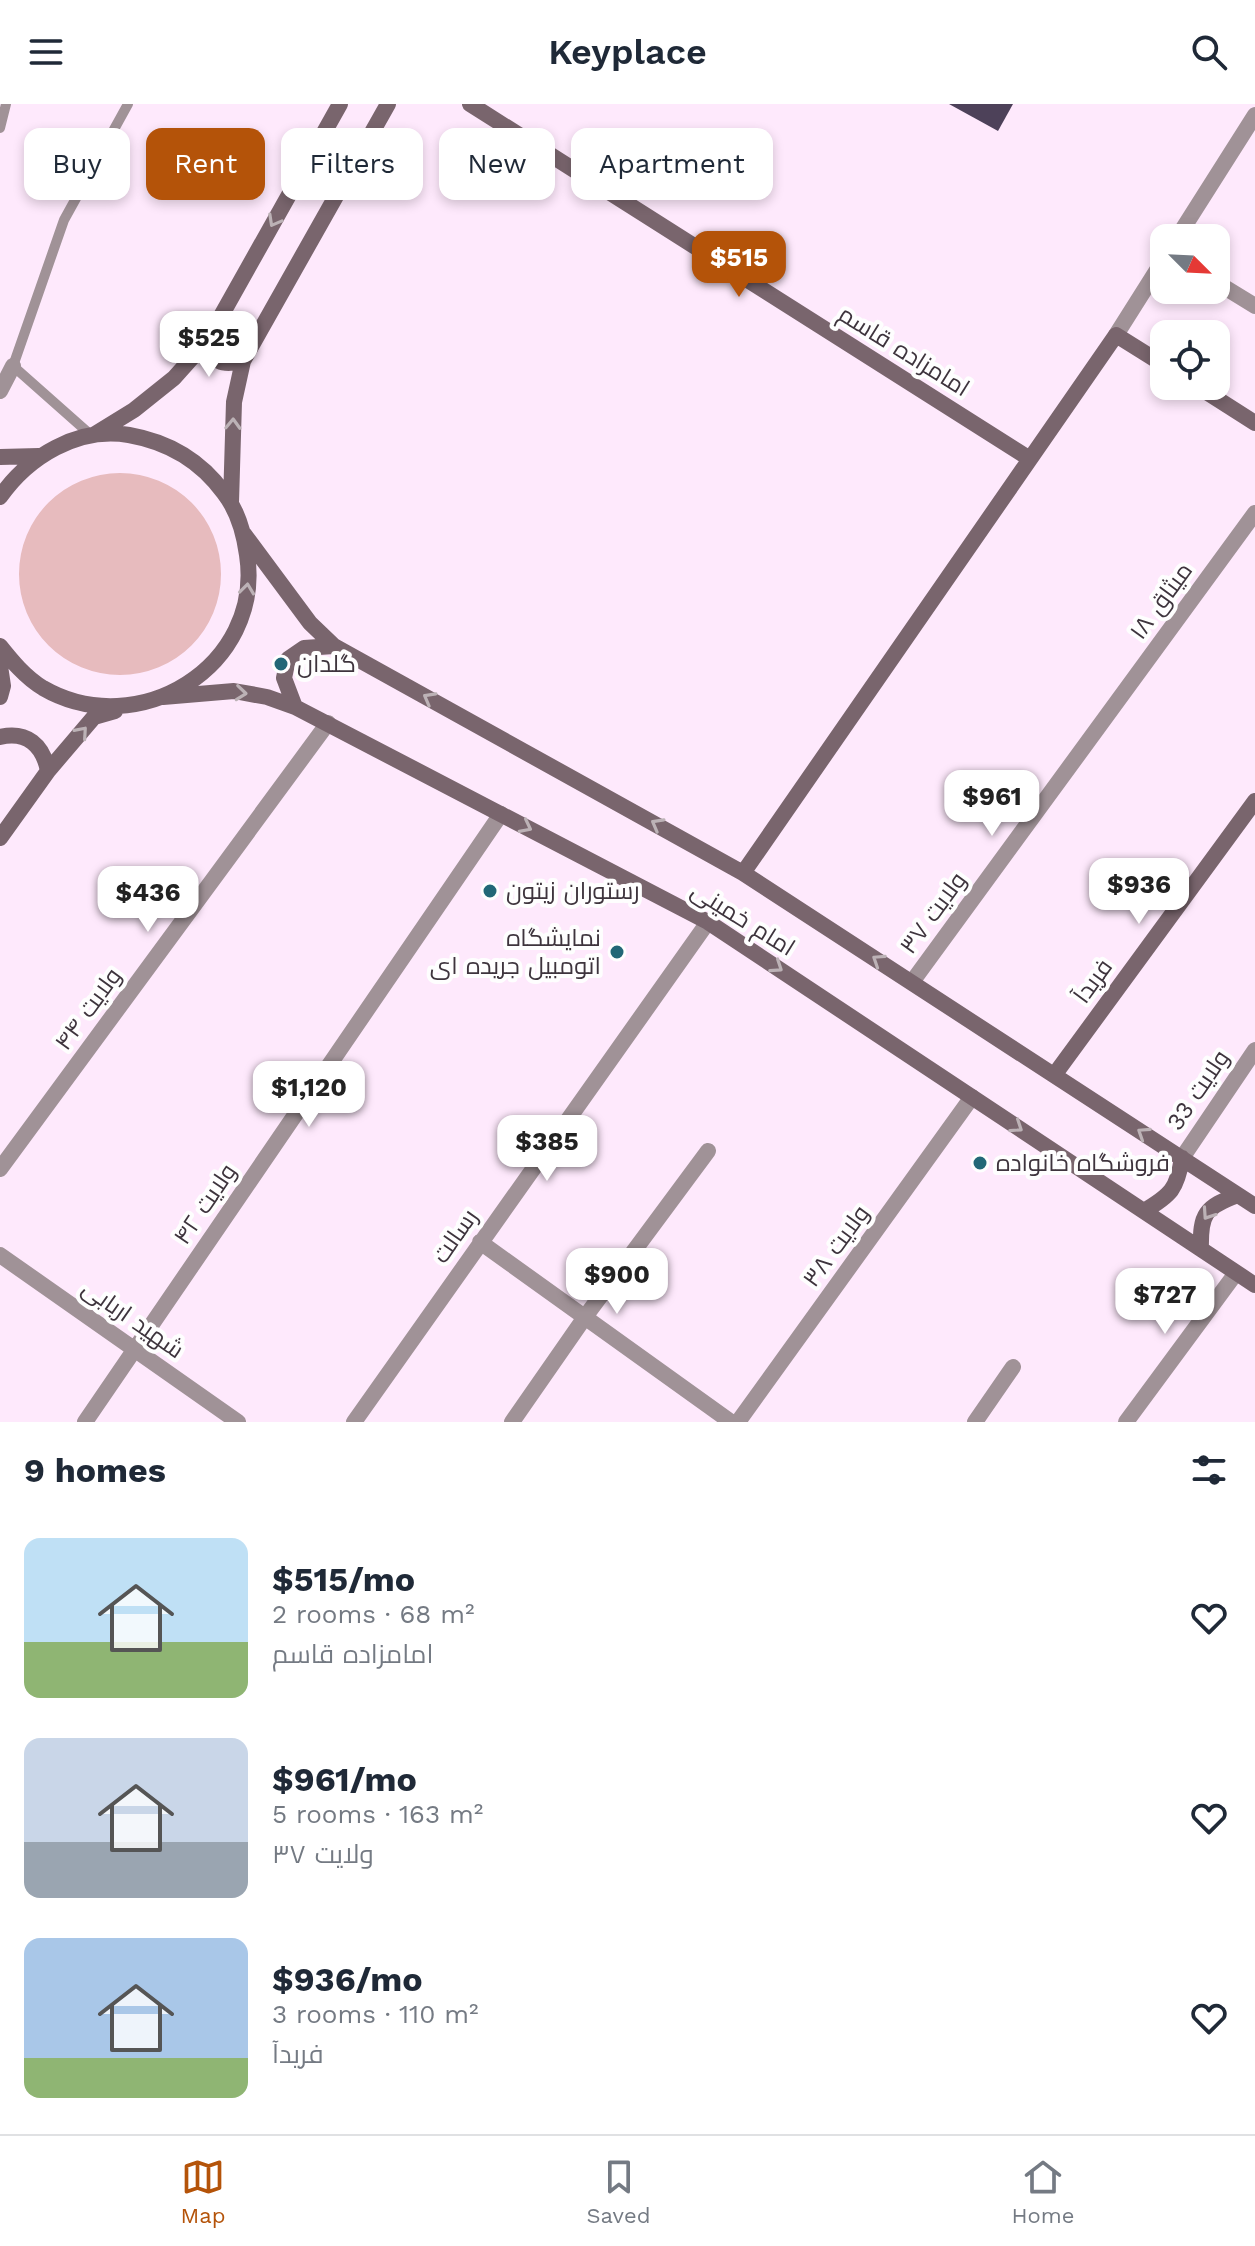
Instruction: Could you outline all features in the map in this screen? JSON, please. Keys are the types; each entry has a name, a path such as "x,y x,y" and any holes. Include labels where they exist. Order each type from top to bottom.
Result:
{"main road":[{"path":"92,436 134,410 174,378 207,341 340,104"},
{"path":"231,502 234,402 243,361 388,104"},
{"name":"امامزاده قاسم","path":"470,104 1030,459"},
{"path":"743,873 1116,335 1150,356"},
{"path":"207,341 217,361 228,364 243,361"},
{"path":"1219,400 1255,423"},
{"path":"0,497 13,479 39,456 65,443 92,436 125,434 157,441 186,455 212,476 231,502 244,534 249,567 246,600 235,631 217,659 192,681 163,697 94,717 48,771 0,838"},
{"path":"0,457 39,456"},
{"name":"امام خمینی","path":"244,534 310,623 334,646 743,873 1255,1206"},
{"path":"0,646 17,667 42,687 72,700 104,706 137,705"},
{"path":"295,707 284,678 288,659 304,648 334,646"},
{"path":"0,666 3,686 0,697"},
{"name":"امام خمینی","path":"163,697 234,691 267,697 295,707 708,922 1255,1285"},
{"path":"0,737 18,734 34,741 45,754 48,771"},
{"name":"فریدآ","path":"1055,1074 1255,801"},
{"path":"1144,1211 1167,1198 1178,1181 1182,1158"},
{"path":"1201,1249 1200,1223 1214,1204 1238,1195"}],"street":[{"path":"1186,224 1255,115"},
{"path":"1116,335 1150,281"},
{"path":"1230,291 1255,306"},
{"path":"0,391 6,366"},
{"name":"میثاق ۱۸","path":"1105,717 1255,513"},
{"name":"ولایت ۳۷","path":"912,982 1105,717"},
{"name":"ولایت ۴۴","path":"0,1169 328,723"},
{"name":"ولایت ۴۲","path":"85,1422 501,814"},
{"name":"رسالت","path":"354,1422 708,922"},
{"name":"ولایت 33","path":"1182,1158 1255,1050"},
{"name":"ولایت ۳۸","path":"738,1422 972,1097"},
{"path":"512,1422 708,1151"},
{"path":"480,1242 731,1422"},
{"name":"شهید اربابی","path":"0,1255 238,1422"},
{"path":"1126,1422 1236,1273"},
{"path":"975,1422 1013,1367"}],"lane":[{"path":"0,128 6,104"},
{"path":"92,436 6,366 64,220 128,104"}],"shaded area":[{"path":"120,473 159,481 191,503 213,535 221,574 213,613 191,645 159,667 120,675 81,667 49,645 27,613 19,574 27,535 49,503 81,481"}],"building":[{"path":"949,104 1013,104 998,131"}],"place":[{"name":"گلدان","path":"281,664"},
{"name":"رستوران زیتون","path":"490,891"},
{"name":"نمایشگاه اتومبیل جریده ای","path":"617,952"},
{"name":"فروشگاه خانواده","path":"980,1163"}]}
